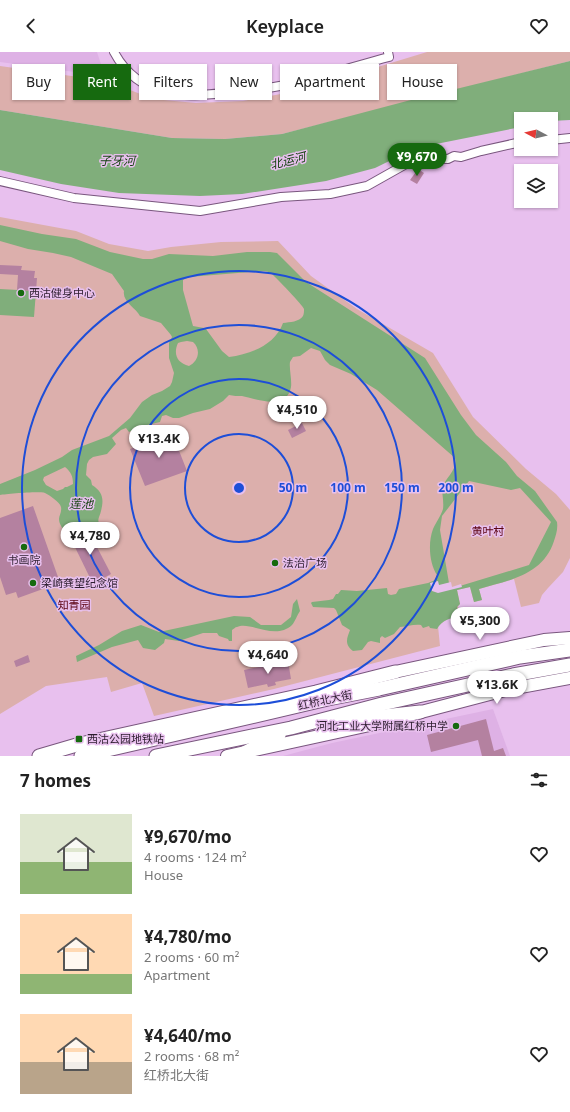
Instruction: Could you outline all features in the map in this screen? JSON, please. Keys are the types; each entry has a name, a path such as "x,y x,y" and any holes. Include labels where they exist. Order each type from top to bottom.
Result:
{"main road":[{"path":"39,756 80,744 316,692 395,672 544,640 570,638"},
{"name":"红桥北大街","path":"81,756 328,699 520,657 570,650"},
{"name":"红桥北大街","path":"156,756 318,722 382,704 513,675 570,666"},
{"path":"328,699 376,681 395,672"},
{"path":"227,756 379,723 505,690 570,678"},
{"path":"318,722 420,712"},
{"path":"244,753 291,728"}],"street":[{"path":"114,52 123,67 133,77 154,88 168,93 182,95 215,94 275,87 390,57 388,52"},
{"path":"558,139 570,138"},
{"path":"0,181 74,198 200,211 281,197 330,194 366,186 415,159 448,159 454,156 461,157 514,144"}],"shaded area":[{"path":"0,52 97,52 101,64 73,64 73,72 65,71 65,64 15,64 0,62"},
{"name":"河北工业大学附属红桥中学","path":"493,709 510,756 283,756 332,743"}],"green space":[{"path":"427,52 570,52 570,61 457,90 457,64 388,64"},
{"path":"387,64 387,100 416,100 282,134 225,139 172,138 0,110 0,66 12,68 12,100 65,100 65,75 73,76 73,100 131,100 131,90 139,93 139,100 164,100 196,103 272,100 272,96 280,94 280,100 379,100 379,67"},
{"path":"0,217 76,231 109,244 148,251 221,242 278,241 311,276 357,309 433,353 473,417 526,469 556,494 570,510 570,558 563,572 542,595 539,603 521,607 514,579 479,589 482,600 474,602 470,587 457,590 460,604 458,606 460,617 448,618 438,626 440,646 274,689 154,716 142,683 111,692 107,677 46,686 0,714"}],"water":[{"name":"子牙河","path":"570,61 570,120 558,121 558,112 514,112 514,128 416,148 375,168 326,181 242,194 200,196 119,193 61,184 0,170 0,110 172,138 225,139 282,134 411,100 457,100 457,89"},
{"name":"莲池","path":"0,225 42,234 76,239 110,252 143,259 152,259 169,254 213,256 247,252 277,253 306,282 425,358 461,415 476,435 506,462 517,476 535,491 557,522 556,534 549,552 542,562 534,569 513,579 479,589 482,600 474,602 470,587 457,590 460,604 457,607 460,617 441,623 437,629 430,628 429,626 423,628 421,625 400,627 394,634 385,638 382,636 380,638 380,643 371,641 368,642 362,650 353,651 347,643 350,630 342,625 336,610 334,608 313,607 311,603 333,599 341,590 357,591 387,588 388,594 391,595 396,594 399,589 428,583 435,580 437,575 432,565 430,540 433,529 443,509 442,487 455,466 455,458 377,390 351,374 330,365 320,351 311,348 300,356 293,357 290,361 291,387 284,399 270,402 242,396 229,395 223,401 210,409 179,418 173,418 166,415 162,416 160,422 143,426 129,432 126,428 121,430 112,438 116,444 107,454 93,457 87,464 86,475 91,480 92,485 102,496 101,513 98,519 99,523 97,525 85,526 67,533 59,521 61,507 54,499 45,493 36,492 0,495 0,484 35,470 62,457 72,450 109,436 130,418 142,402 170,386 174,373 169,358 169,343 172,337 161,323 140,316 127,302 124,291 112,274 71,257 28,249 0,241","holes":["263,271 268,272 272,274 303,307 303,315 297,321 283,323 279,331 268,343 254,351 229,357 222,351 206,329 193,326 183,290 183,280 189,277","193,342 196,345 198,355 195,361 189,366 185,365 177,358 176,351 178,343","65,467 71,474 73,484 57,491 46,485 43,480 44,477","469,481 511,490 520,488 551,522 529,565 450,589 440,530 442,516"]},
{"path":"0,289 36,291 34,317 0,315"},
{"path":"297,599 300,611 293,624 285,629 271,631 249,626 236,627 232,630 232,641 219,636 217,633 203,633 179,641 165,639 164,643 155,650 143,648 138,640 112,647 77,662 76,656 99,645 122,631 141,625 159,632 234,616 250,617 261,625 281,625 291,617 293,604"}],"pier":[{"path":"438,581 439,585 451,582 452,587 461,584 462,587 438,593 432,591 430,583"}],"building":[{"path":"418,169 424,173 417,184 410,180"},
{"path":"0,265 22,266 21,270 35,271 34,278 37,278 36,291 17,290 18,275 0,274"},
{"path":"302,423 306,431 292,438 288,430"},
{"path":"180,430 183,440 176,443 187,471 145,486 130,449"},
{"name":"书画院","path":"33,506 58,577 52,579 54,585 18,598 16,592 6,595 0,577 0,518"},
{"path":"87,528 111,574 93,584 70,537"},
{"path":"28,655 30,662 16,667 14,661"},
{"path":"288,661 291,679 275,682 276,685 268,687 267,684 248,688 244,670"},
{"path":"486,719 494,751 503,748 506,756 482,756 478,740 431,752 427,735"}],"place":[{"name":"西沽健身中心","path":"21,293"},
{"name":"书画院","path":"24,547"},
{"name":"法治广场","path":"275,563"},
{"name":"梁崎龚望纪念馆","path":"33,583"},
{"name":"河北工业大学附属红桥中学","path":"456,726"},
{"name":"西沽公园地铁站","path":"79,739"}],"water label":[{"name":"北运河","path":"288,161"}],"park label":[{"name":"黄叶村","path":"488,531"},
{"name":"知青园","path":"74,605"}]}
